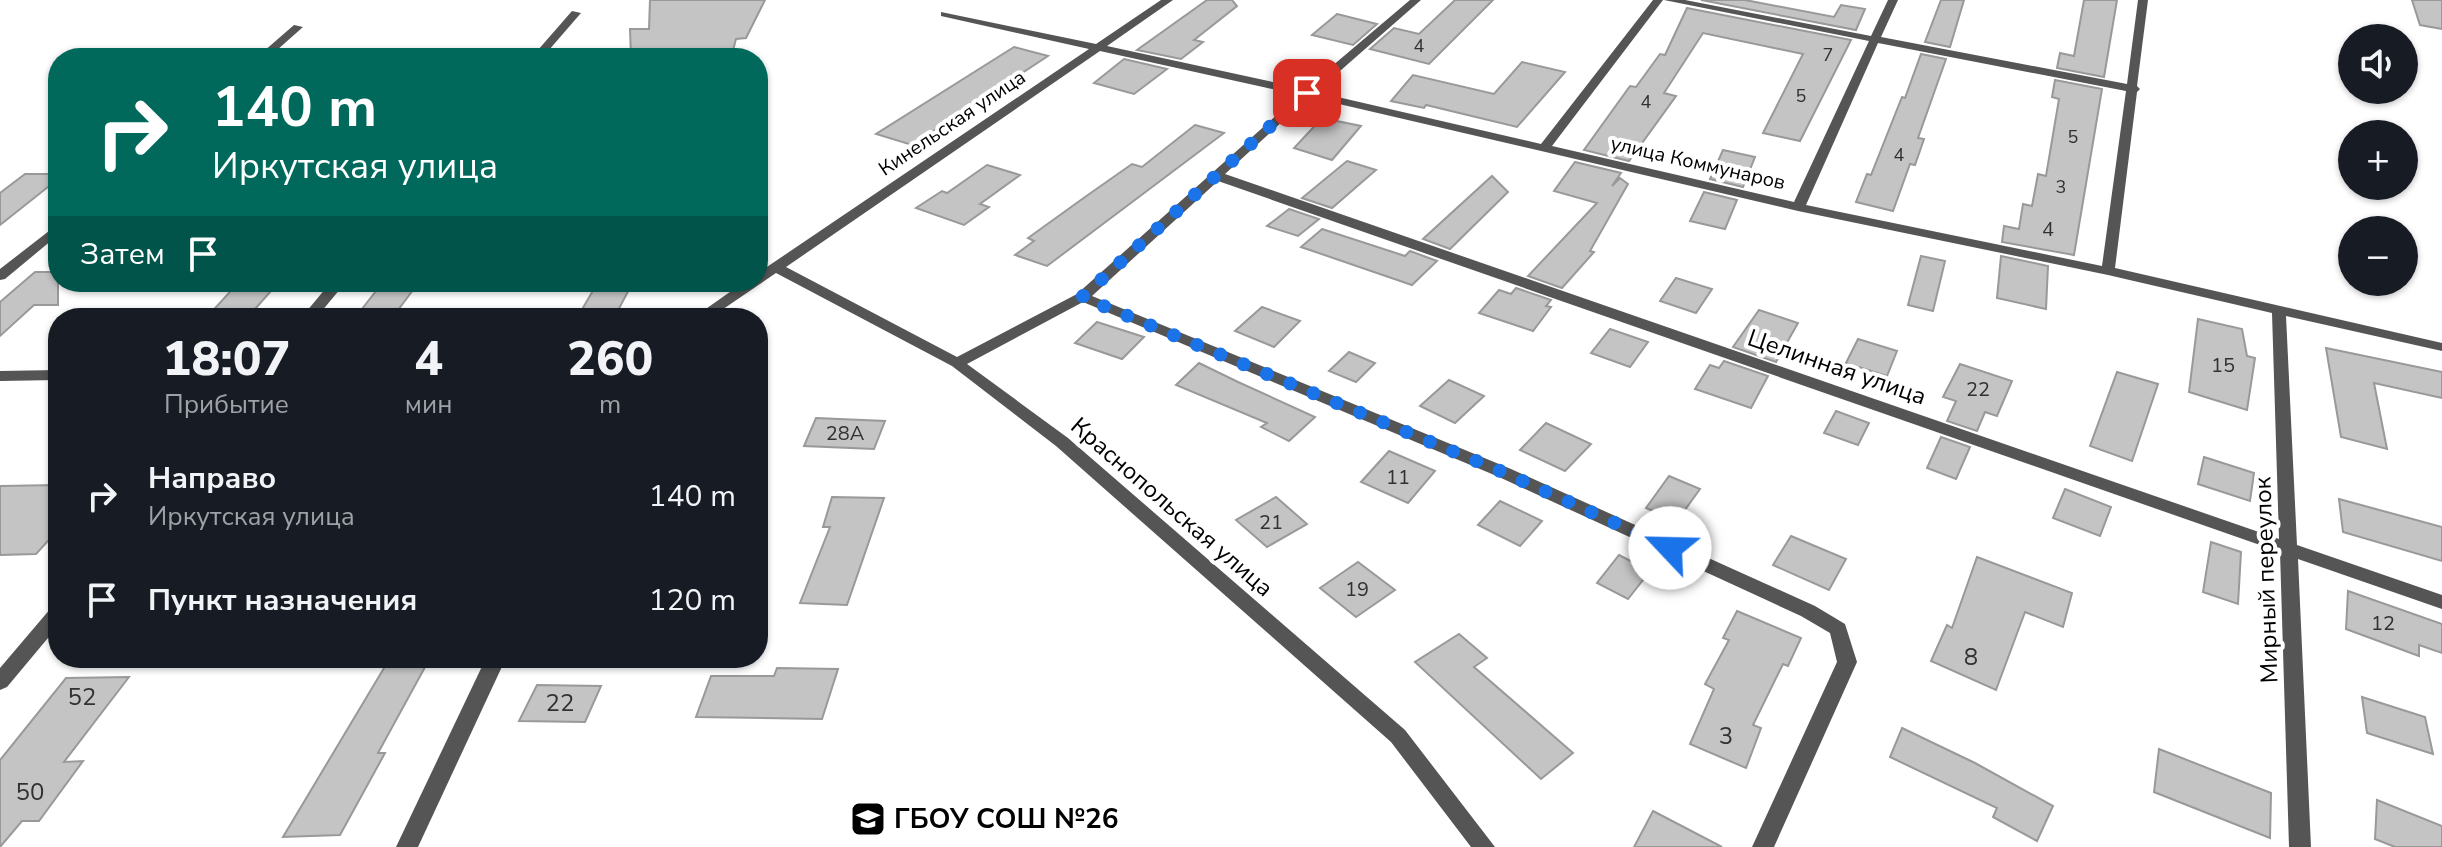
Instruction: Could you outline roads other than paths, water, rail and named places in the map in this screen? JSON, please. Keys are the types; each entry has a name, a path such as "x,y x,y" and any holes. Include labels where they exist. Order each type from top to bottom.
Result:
{"street":[{"name":"Кинельская улица","path":"768,272 1168,0"},
{"path":"957,363 1082,297 1307,93 1416,0"},
{"path":"1544,148 1658,0"},
{"path":"1669,0 2134,89"},
{"path":"1798,207 1893,0"},
{"path":"2108,271 2134,89 2143,0"},
{"path":"545,48 576,13"},
{"name":"улица Коммунаров","path":"945,14 1307,93 1798,207 2108,271 2442,347"},
{"path":"273,48 298,27"},
{"name":"Целинная улица","path":"1217,176 2442,602"},
{"path":"0,276 48,236"},
{"name":"Краснопольская улица","path":"776,267 957,363 1062,442 1398,736 1484,847"},
{"path":"317,308 330,292"},
{"name":"Кинельская улица","path":"715,308 738,292"},
{"path":"1082,297 1505,473 1808,611 1838,629 1847,662 1763,847"},
{"name":"Мирный переулок","path":"2279,311 2300,847"},
{"path":"0,376 48,375"},
{"path":"0,682 48,625"},
{"path":"407,847 491,668"}],"place":[{"name":"ГБОУ СОШ №26","path":"868,819"}]}
